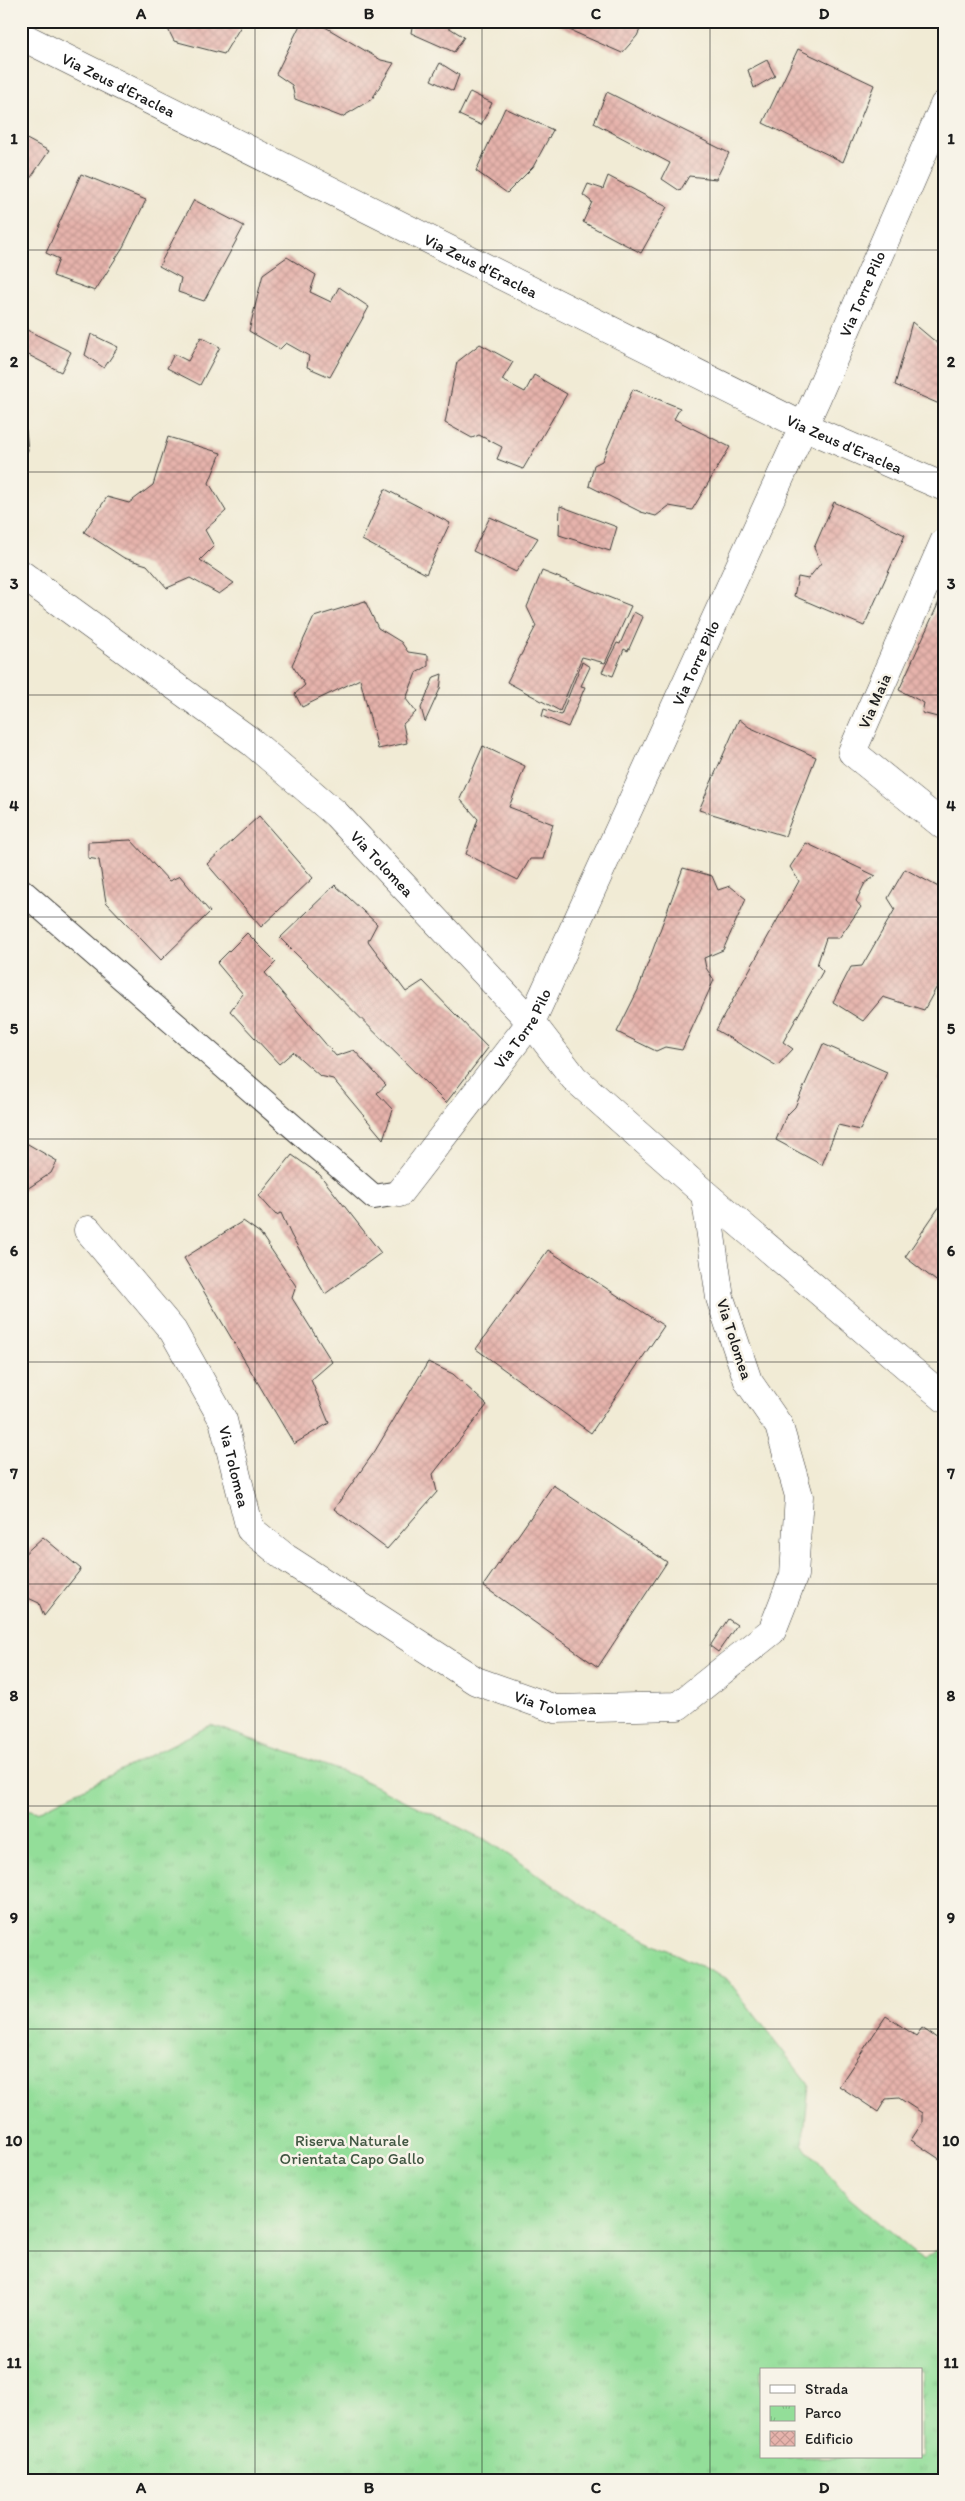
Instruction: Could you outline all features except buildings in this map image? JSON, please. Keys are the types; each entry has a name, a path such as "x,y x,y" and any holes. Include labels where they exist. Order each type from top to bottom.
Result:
{"street":[{"name":"Via Zeus d'Eraclea","path":"21,36 804,426 944,487"},
{"name":"Via Torre Pilo","path":"398,1193 531,1022 804,426 944,105"},
{"name":"Via Maia","path":"944,542 852,752 944,826"},
{"name":"Via Tolomea","path":"21,574 253,743 336,814 531,1022 574,1078 705,1194 944,1398"},
{"name":"Via Tolomea","path":"88,1230 173,1331 223,1420 250,1530 286,1558 476,1680 555,1709 678,1706 772,1631 794,1575 798,1496 779,1426 748,1382 720,1298 705,1194"}],"lane":[{"path":"22,890 374,1196 398,1193"}],"green space":[{"name":"Riserva Naturale Orientata Capo Gallo","path":"211,1725 355,1776 489,1842 602,1918 727,1979 809,2085 803,2144 846,2195 923,2261 944,2244 944,2480 21,2480 21,1807 37,1812"}]}
